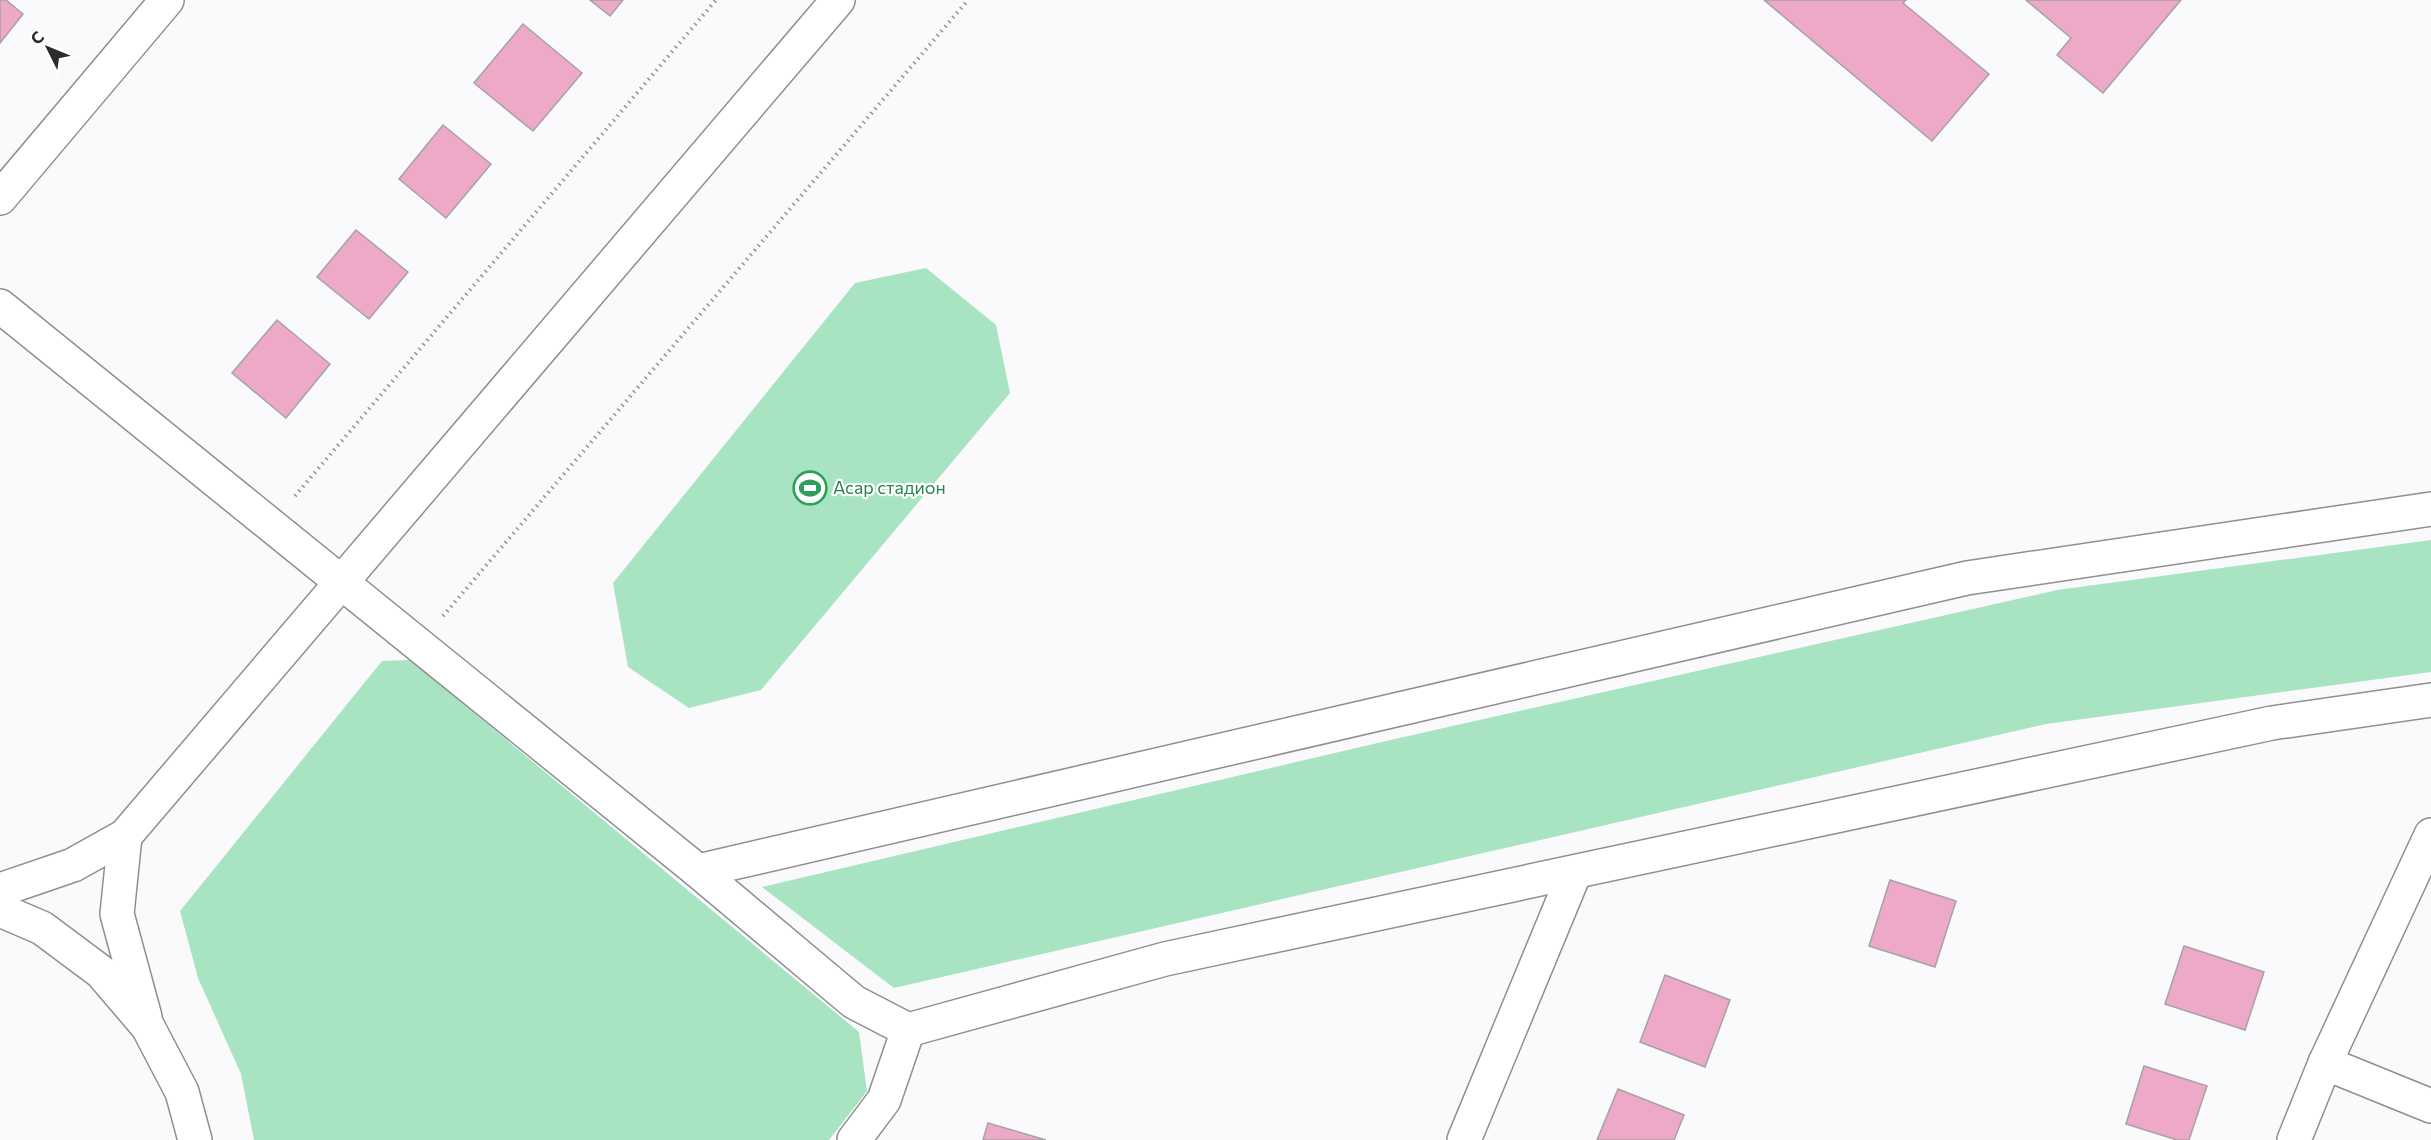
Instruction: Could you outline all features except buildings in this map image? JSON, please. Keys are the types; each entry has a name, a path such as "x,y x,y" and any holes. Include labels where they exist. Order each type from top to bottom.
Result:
{"street":[{"path":"0,198 168,0"},
{"path":"0,890 73,865 125,836 838,0"},
{"path":"0,306 698,871 854,1002 908,1030 1165,959 2272,723 2431,700"},
{"path":"698,871 1967,578 2431,509"},
{"path":"2294,1140 2325,1063 2431,835"},
{"path":"125,836 117,914 148,1027 182,1092 195,1140"},
{"path":"1464,1140 1575,872"},
{"path":"0,910 42,928 101,972 148,1027"},
{"path":"854,1140 885,1100 908,1030"},
{"path":"2325,1063 2431,1106"}],"path":[{"path":"271,525 716,0"},
{"path":"418,645 968,0"}],"green space":[{"name":"Асар стадион","path":"926,268 996,325 1010,393 761,690 689,708 628,667 613,583 855,283"},
{"path":"2431,540 2431,672 2046,724 894,988 762,887 1386,741 2057,590"},
{"path":"410,660 859,1032 867,1091 829,1140 254,1140 241,1074 198,978 180,911 382,661"}],"place":[{"name":"Асар стадион","path":"810,488"}]}
